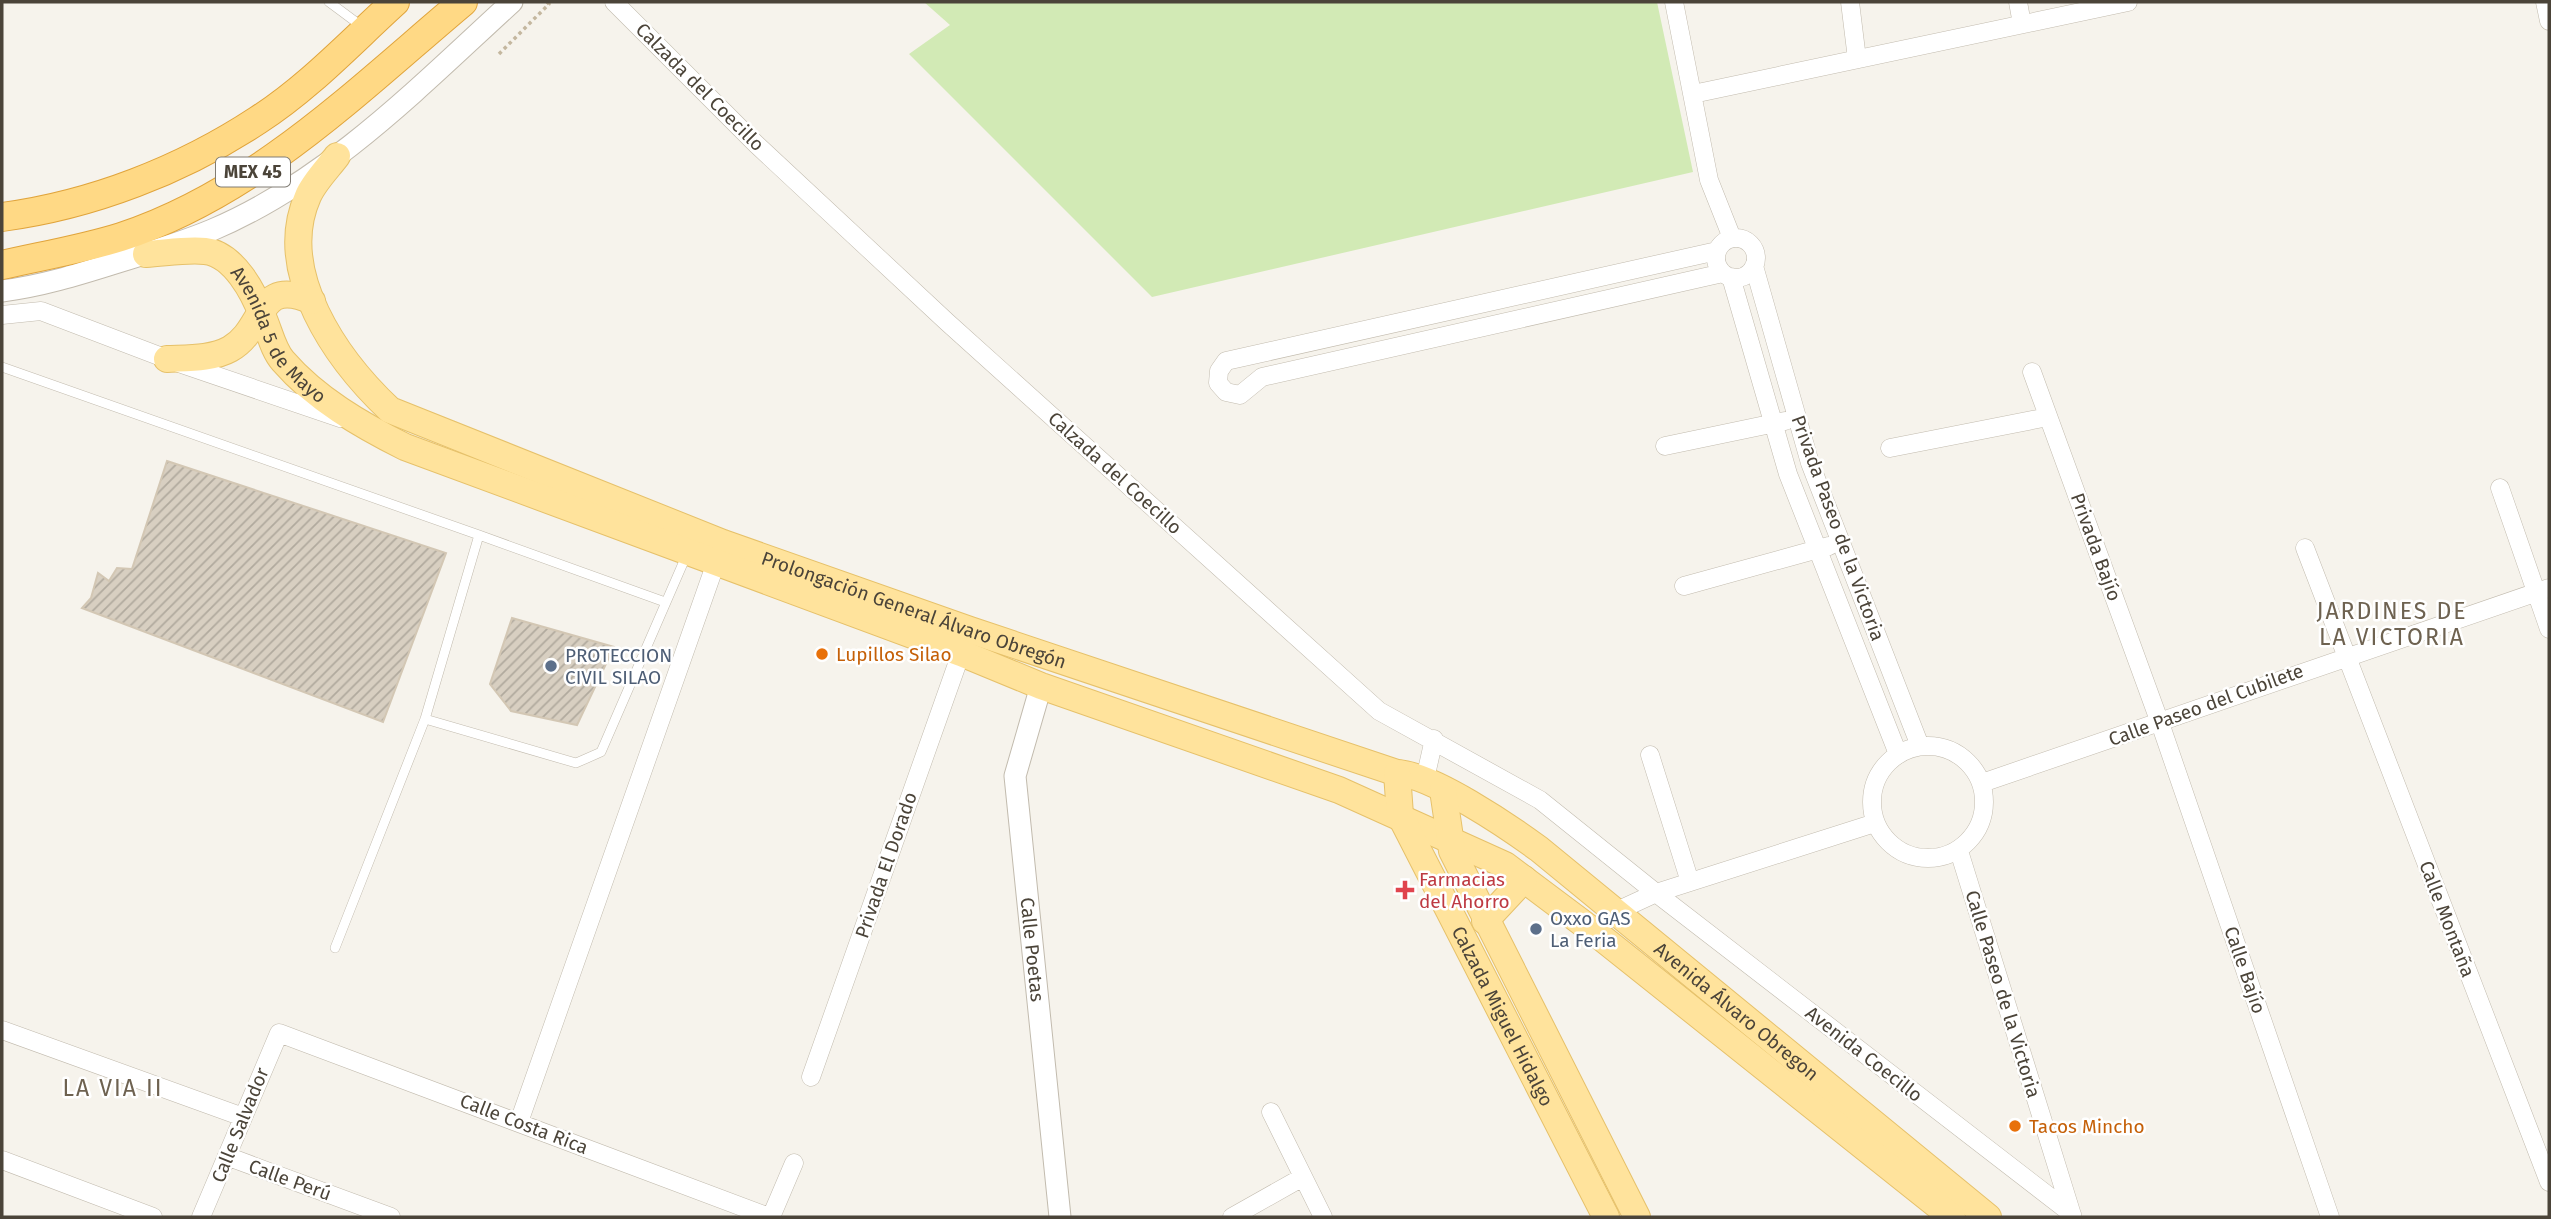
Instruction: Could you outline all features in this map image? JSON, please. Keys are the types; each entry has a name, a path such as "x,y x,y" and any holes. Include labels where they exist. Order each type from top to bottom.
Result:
{"highway":[{"name":"MEX 45","path":"2,217 42,212 118,189 180,165 259,120 395,2"},
{"name":"MEX 45","path":"2,265 122,237 180,213 231,186 295,144 463,2"}],"main road":[{"name":"Avenida 5 de Mayo","path":"337,156 308,195 299,227 298,257 312,300 341,354 367,388 390,410"},
{"name":"Avenida 5 de Mayo","path":"146,254 207,251 228,261 243,278 281,359 304,382 361,425 405,447"},
{"path":"167,359 213,356 233,348 266,303 279,294 293,292 312,300"},
{"name":"Prolongación General Álvaro Obregón","path":"390,410 720,554 1041,686 1339,790 1450,839"},
{"name":"Prolongación General Álvaro Obregón","path":"405,447 687,554 720,554 970,630 1434,784"},
{"name":"Calzada Miguel Hidalgo","path":"1397,773 1400,815 1606,1217"},
{"name":"Calzada Miguel Hidalgo","path":"1434,784 1452,851 1637,1217"},
{"name":"Avenida Álvaro Obregon","path":"1434,784 1505,824 1617,911 1988,1217"},
{"name":"Avenida Álvaro Obregon","path":"1450,839 1506,864 1951,1217"},
{"path":"1485,920 1524,879"}],"street":[{"name":"MEX 45","path":"2,291 40,286 146,254 212,230 261,205 337,156 405,100 512,2"},
{"name":"Calzada del Coecillo","path":"614,2 756,144 927,303 1378,711 1434,739 1540,800 1656,893"},
{"path":"1674,2 1709,180 1732,238"},
{"path":"1850,2 1857,59"},
{"path":"2018,2 2022,24"},
{"path":"1693,94 2128,2"},
{"path":"2544,2 2549,21"},
{"path":"1732,238 1743,239 1752,245 1756,256 1754,267 1748,274 1727,275 1262,377 1240,395 1226,392 1218,383 1219,371 1226,361 1717,251 1732,238"},
{"path":"1717,251 1716,263 1727,275"},
{"name":"Privada Paseo de la Victoria","path":"1754,267 1796,418 1920,746"},
{"name":"Privada Paseo de la Victoria","path":"1727,275 1788,474 1898,754"},
{"path":"1496,300 1502,323"},
{"path":"2,314 41,311 167,359 361,425"},
{"name":"Privada Bajío","path":"2032,372 2160,723"},
{"path":"1890,448 2048,417"},
{"path":"1665,446 1796,418"},
{"path":"2500,488 2543,590 2549,629"},
{"path":"1684,586 1819,551 1840,540"},
{"name":"Calle Montaña","path":"2305,548 2344,656 2549,1182"},
{"path":"519,1122 720,554"},
{"name":"Calle Paseo del Cubilete","path":"1982,783 2160,723 2344,656 2543,590"},
{"name":"Privada El Dorado","path":"811,1077 961,653"},
{"name":"Calle Poetas","path":"1041,686 1015,776 1060,1217"},
{"name":"Calle Bajío","path":"2160,723 2330,1217"},
{"path":"1434,739 1434,784"},
{"path":"1920,746 1940,747 1958,754 1973,766 1982,783 1986,807 1979,829 1959,851 1922,859 1902,853 1885,840 1875,822 1871,803 1875,784 1884,767 1898,754 1920,746"},
{"path":"1650,755 1690,882"},
{"path":"1597,934 1617,911 1656,893 1875,822"},
{"name":"Calle Paseo de la Victoria","path":"1959,851 2072,1216"},
{"name":"Avenida Coecillo","path":"1656,893 2072,1216"},
{"path":"2,1030 243,1117"},
{"name":"Calle Costa Rica","path":"279,1033 770,1217"},
{"name":"Calle Salvador","path":"201,1217 229,1157 279,1033"},
{"path":"1271,1112 1323,1217"},
{"name":"Calle Perú","path":"229,1157 391,1217"},
{"path":"2,1160 153,1217"},
{"path":"770,1217 794,1163"},
{"path":"1233,1217 1303,1177"}],"lane":[{"path":"329,2 366,29"},
{"path":"2,368 666,602"},
{"path":"335,948 425,719 479,535"},
{"path":"425,719 576,763 601,752 687,554"}],"path":[{"path":"499,54 549,4 547,2"}],"green space":[{"path":"924,2 1657,2 1693,172 1152,297 909,54 950,25"}],"building":[{"path":"167,461 446,553 383,722 82,608 91,598 98,573 109,581 117,568 132,569"},
{"name":"PROTECCION CIVIL SILAO","path":"512,618 614,647 577,725 511,711 490,684"}],"place":[{"name":"Lupillos Silao","path":"822,654"},
{"name":"PROTECCION CIVIL SILAO","path":"551,666"},
{"name":"Farmacias del Ahorro","path":"1405,890"},
{"name":"Oxxo GAS La Feria","path":"1536,929"},
{"name":"Tacos Mincho","path":"2015,1126"}],"district":[{"name":"JARDINES DE LA VICTORIA","path":"2392,624"},
{"name":"LA VIA II","path":"113,1088"}]}
